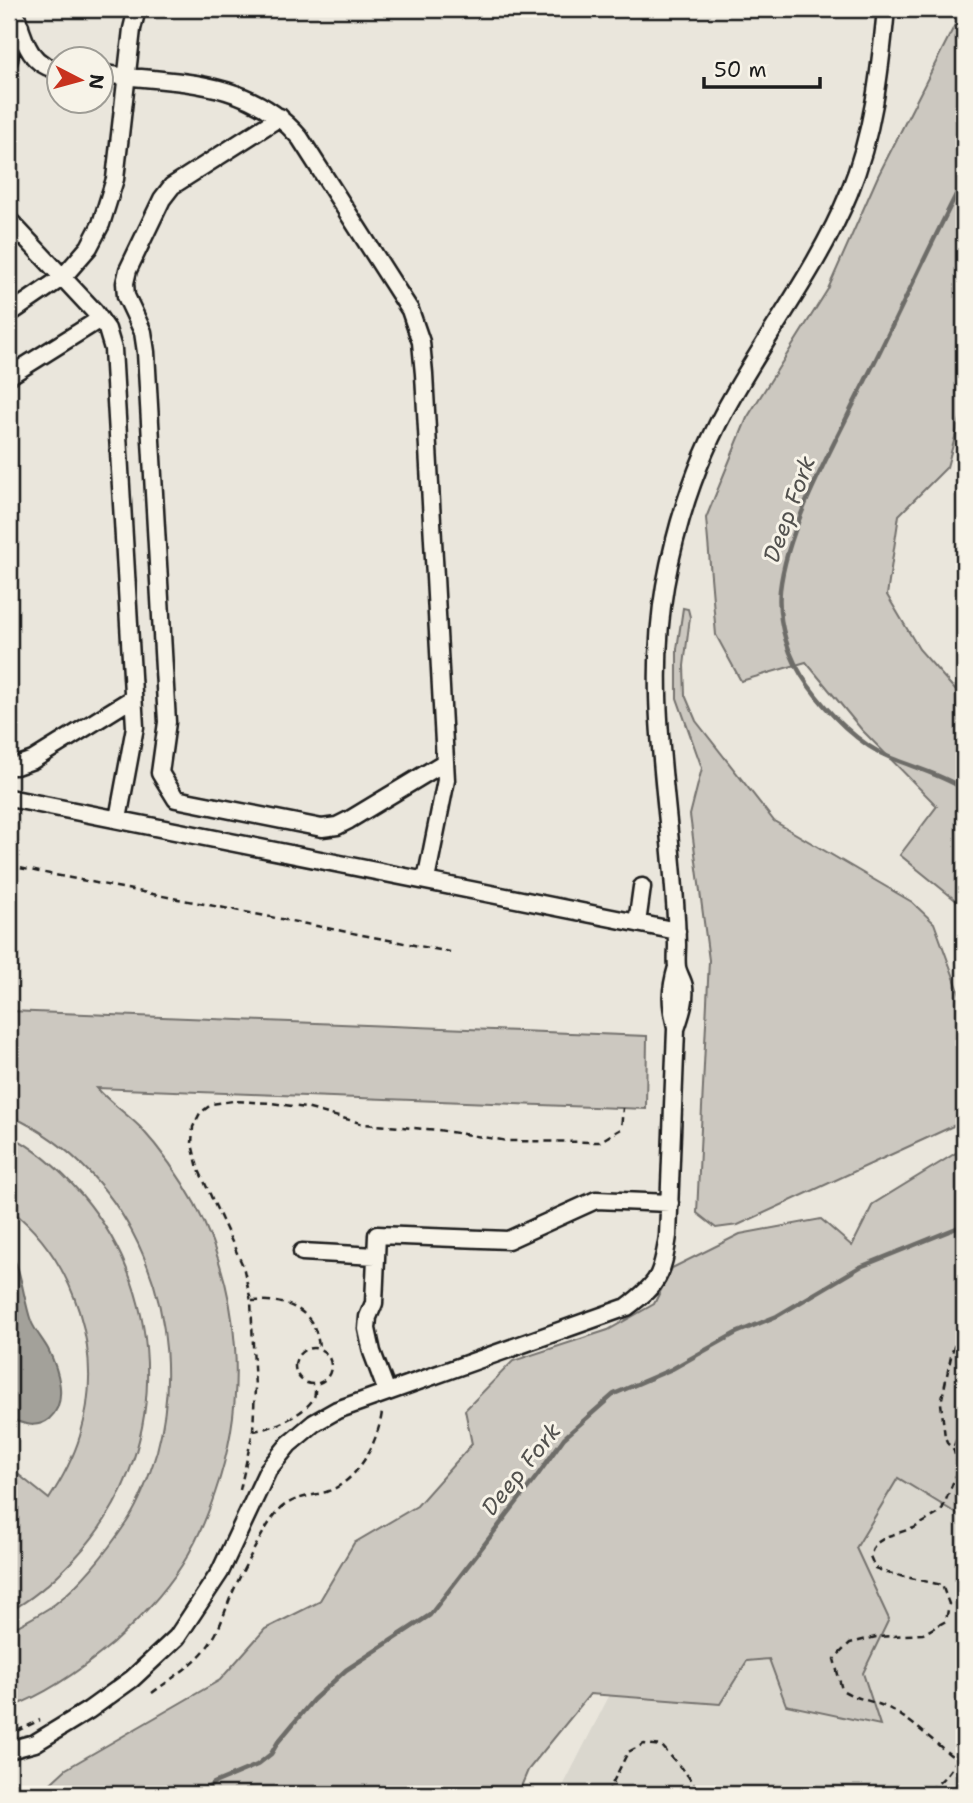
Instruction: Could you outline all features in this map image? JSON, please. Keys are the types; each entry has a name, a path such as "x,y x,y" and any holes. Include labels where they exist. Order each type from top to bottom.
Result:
{"street":[{"path":"14,9 34,59 46,67"},
{"path":"130,9 132,29"},
{"path":"9,314 63,277 89,247 107,209 115,179 132,29 137,9"},
{"path":"9,1750 35,1743 89,1710 132,1679 177,1637 220,1573 268,1469 289,1444 314,1423 337,1410 627,1307 652,1288 664,1264 668,1236 676,1029 683,1007 684,989 677,967 670,835 657,702 660,621 671,556 689,492 713,435 733,395 817,258 850,191 872,120 879,82 886,9"},
{"path":"9,60 13,30 20,26"},
{"path":"116,76 216,88 253,100 280,117 300,138 410,310 418,328 424,362 446,786 426,880"},
{"path":"280,117 172,186 162,199 128,270 125,283 126,296 142,332 146,352 167,722 160,772 176,799 322,828 337,826 349,820 445,762"},
{"path":"9,220 100,318 111,340 134,735 118,818"},
{"path":"9,376 100,318"},
{"path":"9,766 33,760 133,698"},
{"path":"9,798 677,931"},
{"path":"637,923 642,887"},
{"path":"383,1393 367,1329 368,1317 374,1303 377,1235 508,1240 596,1200 670,1203"},
{"path":"302,1252 376,1256"}],"path":[{"path":"9,866 450,953"},
{"path":"240,1490 253,1431 255,1388 251,1301 243,1266 198,1168 192,1144 193,1127 200,1113 212,1104 233,1101 272,1103 306,1108 364,1124 438,1130 508,1141 599,1142 621,1129 623,1108"},
{"path":"251,1301 279,1301 298,1310 316,1329 319,1349"},
{"path":"964,1332 960,1334 953,1352 942,1403 945,1437 953,1448 959,1468 941,1513 915,1528 888,1536 875,1544 870,1556 875,1568 942,1585 949,1604 946,1620 923,1634 876,1637 850,1643 834,1659 842,1690 855,1698 895,1712 964,1766"},
{"path":"319,1349 328,1355 332,1366 326,1380 315,1385 303,1382 295,1367 302,1352 319,1349"},
{"path":"253,1431 266,1429 290,1418 312,1401 315,1385"},
{"path":"152,1693 198,1658 212,1641 230,1598 270,1522 282,1506 302,1497 328,1491 346,1481 362,1462 380,1423 383,1393"},
{"path":"953,1448 964,1420"},
{"path":"9,1733 47,1717"},
{"path":"607,1794 628,1752 644,1744 662,1746 700,1794"},
{"path":"881,1794 924,1792 944,1780 957,1760"}],"shaded area":[{"path":"963,9 964,404 947,467 899,515 887,595 919,649 964,700 964,907 900,855 937,806 862,730 806,662 741,681 716,635 706,518 747,418 828,289 878,176"},
{"path":"683,608 688,609 690,617 684,666 685,695 696,721 774,821 912,902 934,923 964,1005 964,1121 738,1225 716,1228 697,1213 709,960 690,815 702,768 677,698 677,649"},
{"path":"9,1011 647,1036 646,1109 97,1088 140,1127 163,1154 195,1204 211,1238 231,1310 236,1384 232,1420 226,1457 208,1511 187,1557 167,1587 131,1626 88,1663 50,1688 9,1708 9,1631 50,1608 75,1586 112,1543 141,1495 157,1451 166,1402 166,1352 159,1303 143,1256 120,1212 90,1173 53,1140 9,1115"},
{"path":"9,1135 39,1154 66,1178 82,1195 111,1237 132,1282 144,1330 147,1378 142,1427 128,1474 106,1518 60,1573 36,1594 9,1611 9,1467 49,1499 67,1469 80,1436 87,1405 89,1373 79,1311 68,1282 52,1254 9,1208"},
{"path":"964,1148 964,1518 898,1478 856,1548 889,1619 863,1673 880,1725 786,1705 769,1659 747,1661 720,1704 590,1694 528,1770 518,1794 39,1794 66,1769 220,1680 265,1629 319,1602 354,1543 417,1506 472,1444 465,1410 513,1361 608,1330 654,1304 672,1268 740,1234 821,1219 852,1246 873,1204"},
{"path":"9,1249 17,1266 31,1321 52,1357 60,1385 59,1404 55,1412 49,1419 34,1425 9,1418"},
{"path":"964,1298 964,1794 559,1794 780,1362"}],"waterway":[{"name":"Deep Fork","path":"964,179 810,494 791,543 780,590 780,615 795,664 808,685 835,717 856,737 879,752 964,789"},
{"name":"Deep Fork","path":"200,1794 214,1783 257,1765 271,1754 313,1700 346,1670 430,1615 564,1438 614,1394 672,1369 736,1333 777,1316 860,1267 964,1225"}]}
